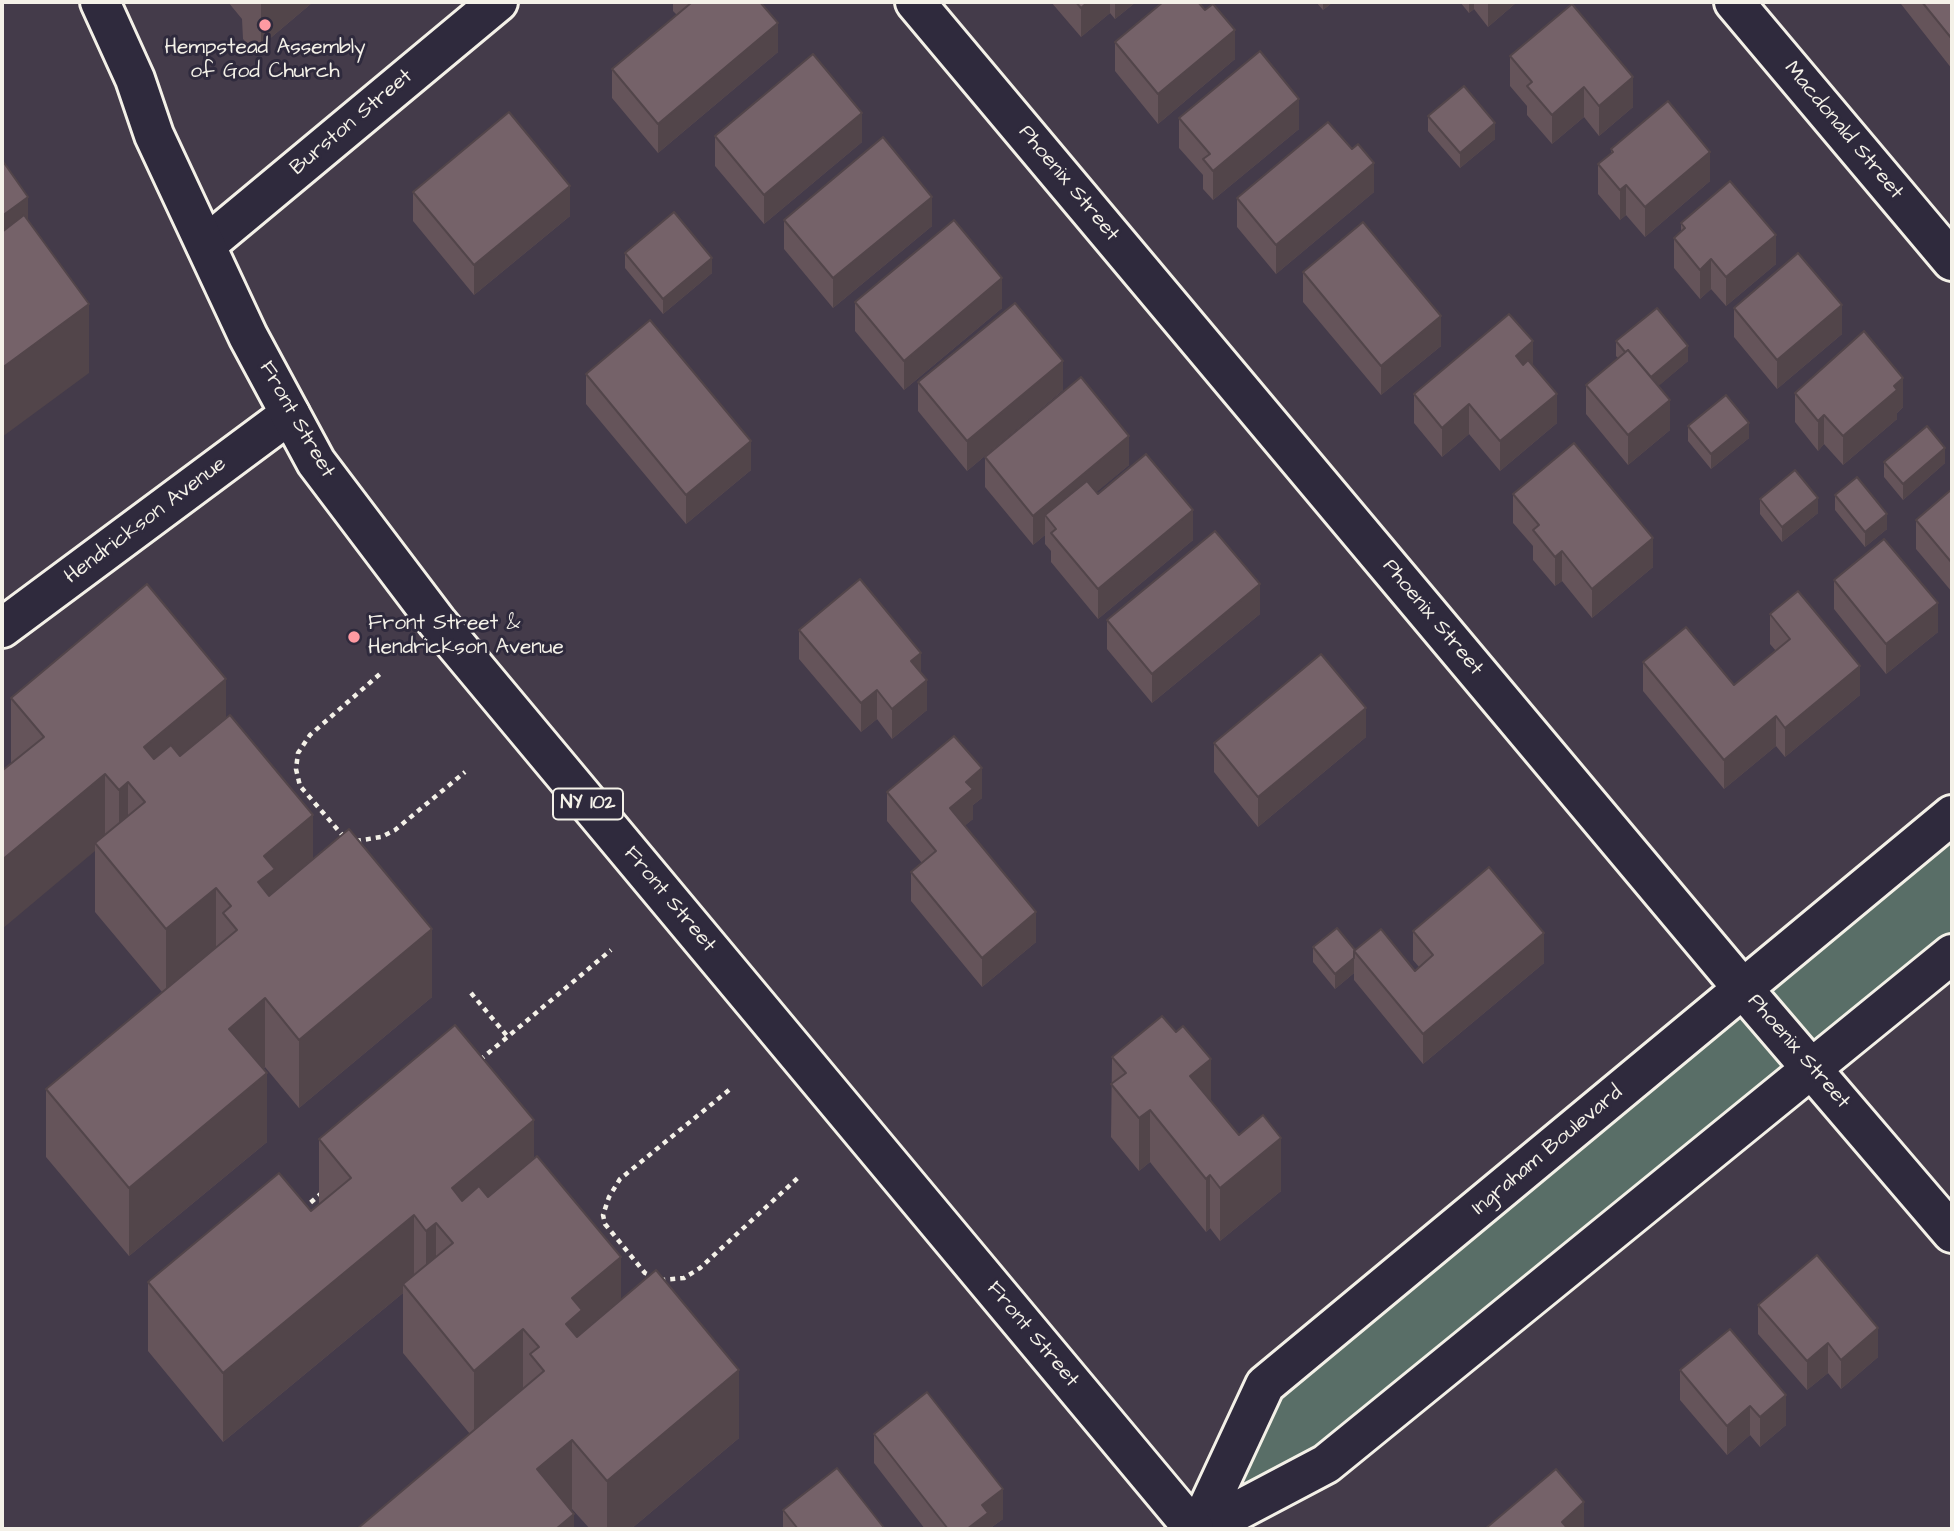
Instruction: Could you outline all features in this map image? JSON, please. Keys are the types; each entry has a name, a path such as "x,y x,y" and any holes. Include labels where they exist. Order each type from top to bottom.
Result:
{"street":[{"name":"Front Street","path":"100,2 135,79 154,135 247,336 316,462 436,622 1199,1529"},
{"name":"Burston Street","path":"206,245 498,2"},
{"name":"Phoenix Street","path":"915,2 1744,990 1952,1233"},
{"name":"Macdonald Street","path":"1734,2 1952,261"},
{"name":"Hendrickson Avenue","path":"2,628 290,414"},
{"name":"Ingraham Boulevard","path":"1199,1529 1265,1385 1952,815"},
{"path":"1199,1529 1325,1464 1952,954"}],"path":[{"path":"381,673 310,735 298,753 296,769 300,786 321,814 344,837 356,841 380,838 395,830 465,772"},
{"path":"477,1063 611,950"},
{"path":"471,993 508,1037"},
{"path":"729,1090 620,1179 608,1196 603,1215 605,1224 645,1273 661,1280 684,1278 700,1268 801,1175"},
{"path":"300,1212 331,1186"}],"green space":[{"path":"1952,815 1952,954 1326,1463 1203,1529 1265,1385"}],"building":[{"path":"690,2 760,2 778,23 658,124 612,69"},
{"path":"1076,2 1088,2 1081,8"},
{"path":"1163,2 1198,2 1205,10 1213,4 1235,30 1158,94 1115,42"},
{"path":"1922,2 1952,2 1952,39"},
{"path":"1572,4 1633,77 1599,106 1584,87 1552,115 1527,86 1532,82 1510,56"},
{"path":"1260,51 1299,99 1213,171 1203,159 1210,154 1179,118"},
{"path":"813,54 862,113 764,195 715,136"},
{"path":"1464,86 1495,123 1460,153 1428,116"},
{"path":"1668,101 1710,152 1645,207 1626,185 1620,190 1598,164 1613,152 1611,149"},
{"path":"509,112 570,186 474,265 413,192"},
{"path":"1328,122 1352,149 1358,144 1374,163 1276,245 1237,198"},
{"path":"883,137 932,197 833,278 784,220"},
{"path":"2,160 28,197 2,216"},
{"path":"1730,181 1776,235 1726,277 1711,259 1700,270 1674,238 1685,228 1681,223"},
{"path":"674,212 712,258 663,299 625,253"},
{"path":"24,215 89,304 2,368 2,232"},
{"path":"954,220 1002,278 904,361 855,302"},
{"path":"1363,222 1441,316 1381,366 1303,272"},
{"path":"1798,253 1842,305 1777,360 1734,308"},
{"path":"1015,303 1063,361 967,441 918,382"},
{"path":"1657,308 1688,346 1651,377 1628,350 1625,352 1616,341"},
{"path":"1509,314 1533,341 1516,356 1523,365 1528,360 1557,394 1500,441 1469,404 1442,428 1414,394"},
{"path":"650,320 751,441 686,495 586,374"},
{"path":"1864,331 1903,378 1894,386 1897,390 1843,436 1824,415 1818,421 1795,393"},
{"path":"1628,350 1670,400 1628,435 1586,385"},
{"path":"1081,377 1129,436 1033,516 985,457"},
{"path":"1726,395 1749,423 1711,454 1688,426"},
{"path":"1927,426 1945,448 1903,484 1884,462"},
{"path":"1574,443 1653,538 1592,589 1562,551 1555,557 1533,530 1539,525 1513,494"},
{"path":"1146,454 1193,510 1098,589 1051,533 1056,529 1045,515 1087,481 1098,494"},
{"path":"1795,470 1818,498 1782,527 1760,499"},
{"path":"1857,477 1887,514 1865,532 1835,495"},
{"path":"1952,489 1952,563 1916,520"},
{"path":"1215,531 1260,584 1152,674 1107,620"},
{"path":"1884,539 1938,603 1886,644 1834,580"},
{"path":"860,579 921,653 911,661 927,680 892,709 877,690 861,703 799,630"},
{"path":"147,584 226,679 144,747 154,759 171,745 180,756 230,715 313,815 264,856 275,869 258,882 269,896 349,829 432,929 299,1040 265,998 229,1029 267,1073 129,1188 46,1089 237,930 223,913 231,906 216,888 166,929 95,843 145,802 128,782 119,790 105,774 2,860 2,768 3,770 44,737 11,698"},
{"path":"1798,591 1860,666 1785,728 1776,716 1724,760 1643,662 1686,627 1734,685 1790,639 1770,614"},
{"path":"1321,654 1366,708 1258,797 1214,743"},
{"path":"954,736 982,768 966,782 973,789 950,808 1036,912 982,958 911,872 936,851 887,792"},
{"path":"1489,867 1544,933 1423,1034 1354,951 1381,929 1415,971 1433,955 1413,931"},
{"path":"1337,928 1355,950 1354,958 1335,974 1313,947"},
{"path":"1162,1016 1176,1032 1183,1026 1211,1059 1190,1076 1239,1135 1263,1115 1281,1138 1220,1188 1210,1175 1206,1179 1150,1110 1139,1118 1111,1084 1126,1073 1112,1057"},
{"path":"455,1025 534,1120 452,1188 462,1201 479,1186 488,1197 537,1156 621,1257 572,1298 582,1310 566,1324 577,1337 656,1270 739,1370 607,1481 572,1440 537,1469 574,1514 556,1529 357,1529 544,1371 530,1354 539,1347 523,1329 474,1371 403,1284 453,1243 436,1223 426,1231 414,1215 223,1373 148,1282 279,1173 311,1211 351,1178 319,1139"},
{"path":"1817,1255 1878,1328 1841,1360 1828,1343 1807,1361 1758,1305"},
{"path":"1730,1329 1786,1395 1760,1417 1750,1406 1727,1426 1680,1370"},
{"path":"927,1392 1003,1489 982,1505 988,1513 967,1529 948,1529 874,1434"},
{"path":"837,1468 885,1529 798,1529 783,1510"},
{"path":"1556,1469 1584,1502 1562,1522 1568,1529 1485,1529"}],"place":[{"name":"Hempstead Assembly of God Church","path":"265,25"},
{"name":"Front Street & Hendrickson Avenue","path":"354,637"}]}
